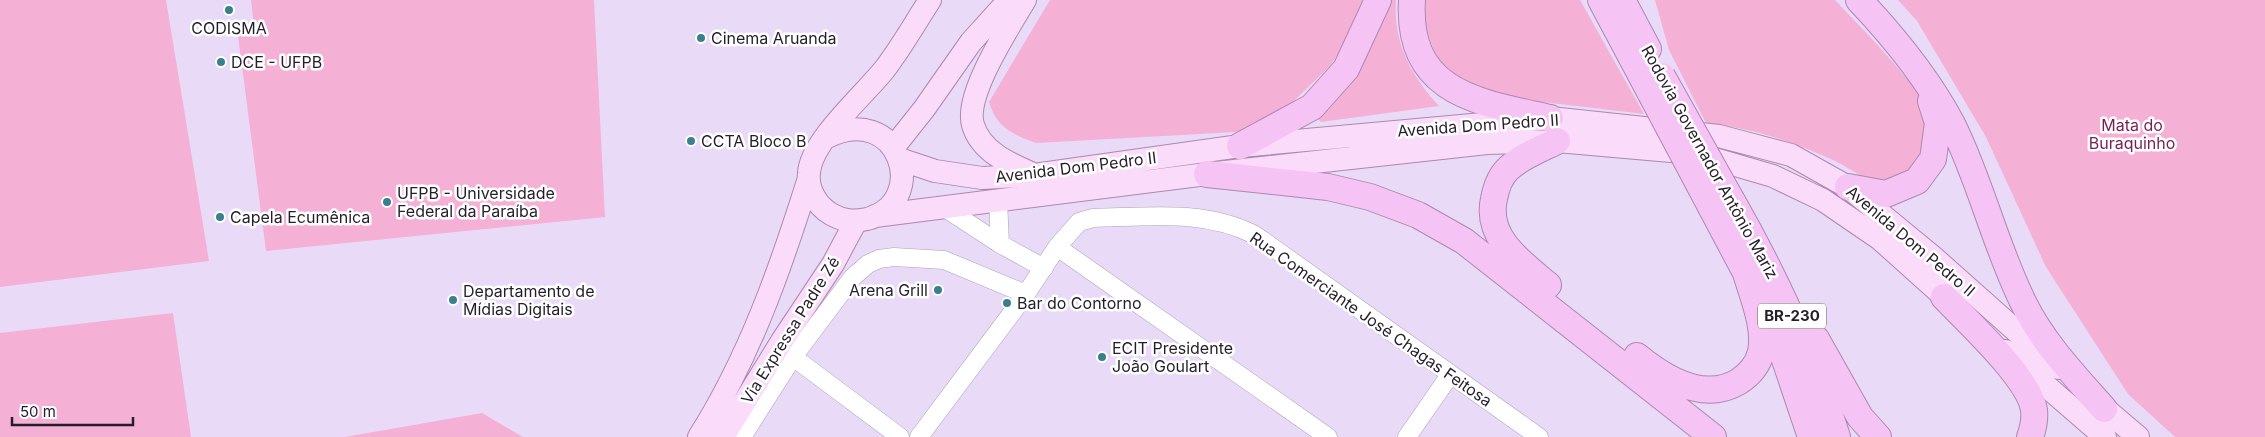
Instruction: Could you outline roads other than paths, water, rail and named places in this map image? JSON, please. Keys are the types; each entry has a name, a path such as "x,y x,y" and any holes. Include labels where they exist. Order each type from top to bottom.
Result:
{"highway":[{"path":"1240,146 1312,108 1346,68 1378,0"},
{"path":"1412,0 1411,12 1418,46 1432,73 1446,86 1553,129 1515,163 1502,178 1492,208 1499,236 1521,262 1655,370 1680,384 1705,390 1728,388 1750,374 1761,353 1762,333 1755,265"},
{"name":"Rodovia Governador Antônio Mariz","path":"1601,0 1657,79"},
{"name":"Rodovia Governador Antônio Mariz","path":"1622,0 1657,79 1721,204 1755,265 1800,333 1837,437"},
{"path":"1639,0 1657,79"},
{"path":"1859,0 1896,39 1924,76 1952,125 1974,177 2005,263 2024,306 2055,354 2104,409"},
{"path":"1848,186 1886,194 1917,181 1933,159 1938,123 1924,76"},
{"path":"1207,174 1328,187 1370,197 1418,214 1464,241 1712,437"},
{"path":"1755,265 1803,316 1860,417 1878,437"},
{"name":"Rodovia Governador Antônio Mariz","path":"1755,265 1811,437"},
{"path":"1944,297 2014,374 2029,395 2034,410 2030,437"}],"main road":[{"path":"825,138 846,130 868,130 882,136 896,154 902,176 899,192 890,206 866,219 840,219 825,210 814,197 808,181 812,158 825,138 884,69 930,0"},
{"path":"896,154 970,42 1009,0"},
{"path":"1024,0 983,75 976,92 971,116 973,127 983,143 997,156 1034,175"},
{"name":"Avenida Dom Pedro II","path":"896,154 958,176 982,178 1034,175 1240,146 1553,129 1719,136 1791,155 1848,186 1933,257 2138,437"},
{"name":"Avenida Dom Pedro II","path":"866,219 998,200 1207,174 1487,143 1553,129 1694,153 1773,176 1823,200 1880,239 2105,437"},
{"name":"Via Expressa Padre Zé","path":"699,437 721,403 773,288 808,181"},
{"name":"Via Expressa Padre Zé","path":"723,437 782,341 833,264 866,219"}],"street":[{"path":"998,200 1000,244"},
{"path":"945,208 1000,244 1044,268"},
{"name":"Rua Comerciante José Chagas Feitosa","path":"918,437 1026,294 1057,247 1079,222 1093,218 1191,216 1236,225 1255,235 1539,437"},
{"path":"1057,247 1328,437"},
{"path":"742,437 793,357 853,277 868,264 878,259 910,257 944,260 1026,294"},
{"path":"793,357 900,437"},
{"path":"1407,437 1450,374"}],"place":[{"name":"CODISMA","path":"229,10"},
{"name":"Cinema Aruanda","path":"701,38"},
{"name":"DCE - UFPB","path":"221,62"},
{"name":"CCTA Bloco B","path":"691,141"},
{"name":"UFPB - Universidade Federal da Paraíba","path":"387,202"},
{"name":"Capela Ecumênica","path":"220,217"},
{"name":"Arena Grill","path":"938,290"},
{"name":"Departamento de Mídias Digitais","path":"453,300"},
{"name":"Bar do Contorno","path":"1007,303"},
{"name":"ECIT Presidente João Goulart","path":"1102,357"}],"park label":[{"name":"Mata do Buraquinho","path":"2132,134"}]}
